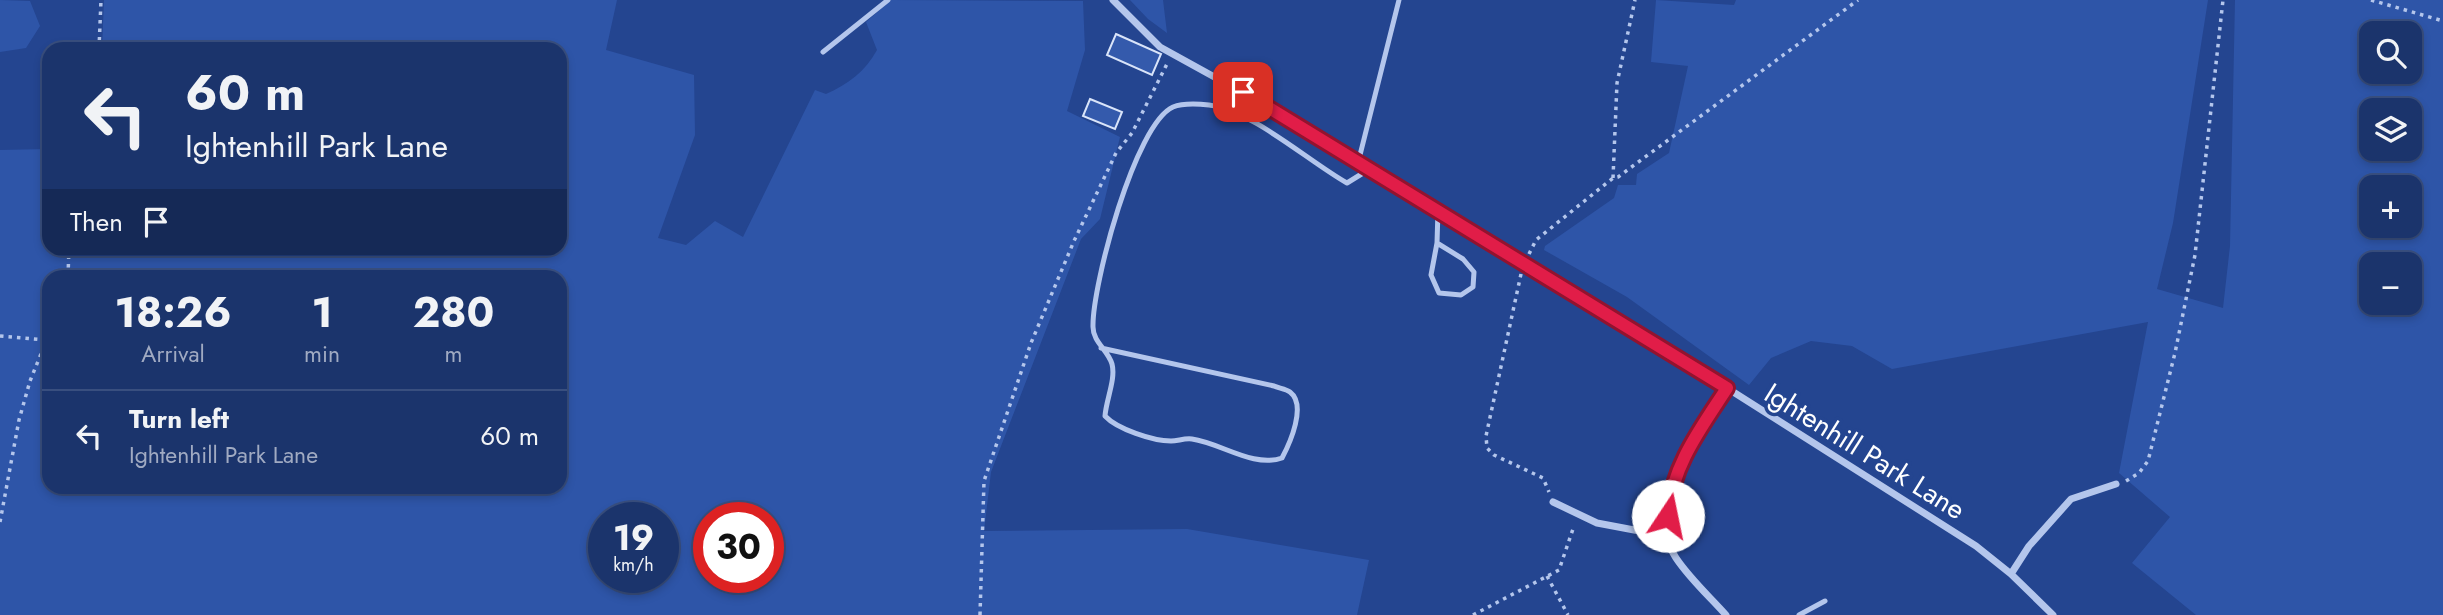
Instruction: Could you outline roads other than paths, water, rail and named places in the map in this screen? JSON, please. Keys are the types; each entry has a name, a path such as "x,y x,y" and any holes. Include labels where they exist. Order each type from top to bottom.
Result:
{"street":[{"name":"Ightenhill Park Lane","path":"1113,0 1160,47 1267,106 1368,170 1438,210 1727,388 1976,546 2053,615"},
{"path":"1726,615 1675,557 1666,536 1669,496 1687,449 1727,388"},
{"path":"2011,575 2029,546 2071,499 2116,485"},
{"path":"1553,502 1597,523 1666,536"}],"lane":[{"path":"823,52 888,0"},
{"path":"1358,163 1399,0"},
{"path":"1101,348 1274,386 1290,392 1297,401 1297,411 1289,446 1282,458 1271,462 1194,439 1171,442 1113,425 1105,416 1112,365 1101,348 1093,331 1094,301 1125,189 1151,128 1173,107 1212,105 1250,120 1347,183 1368,170"},
{"path":"1437,243 1463,259 1474,272 1473,287 1461,295 1439,293 1431,275 1437,243 1438,210"},
{"path":"1800,615 1825,601"}]}
